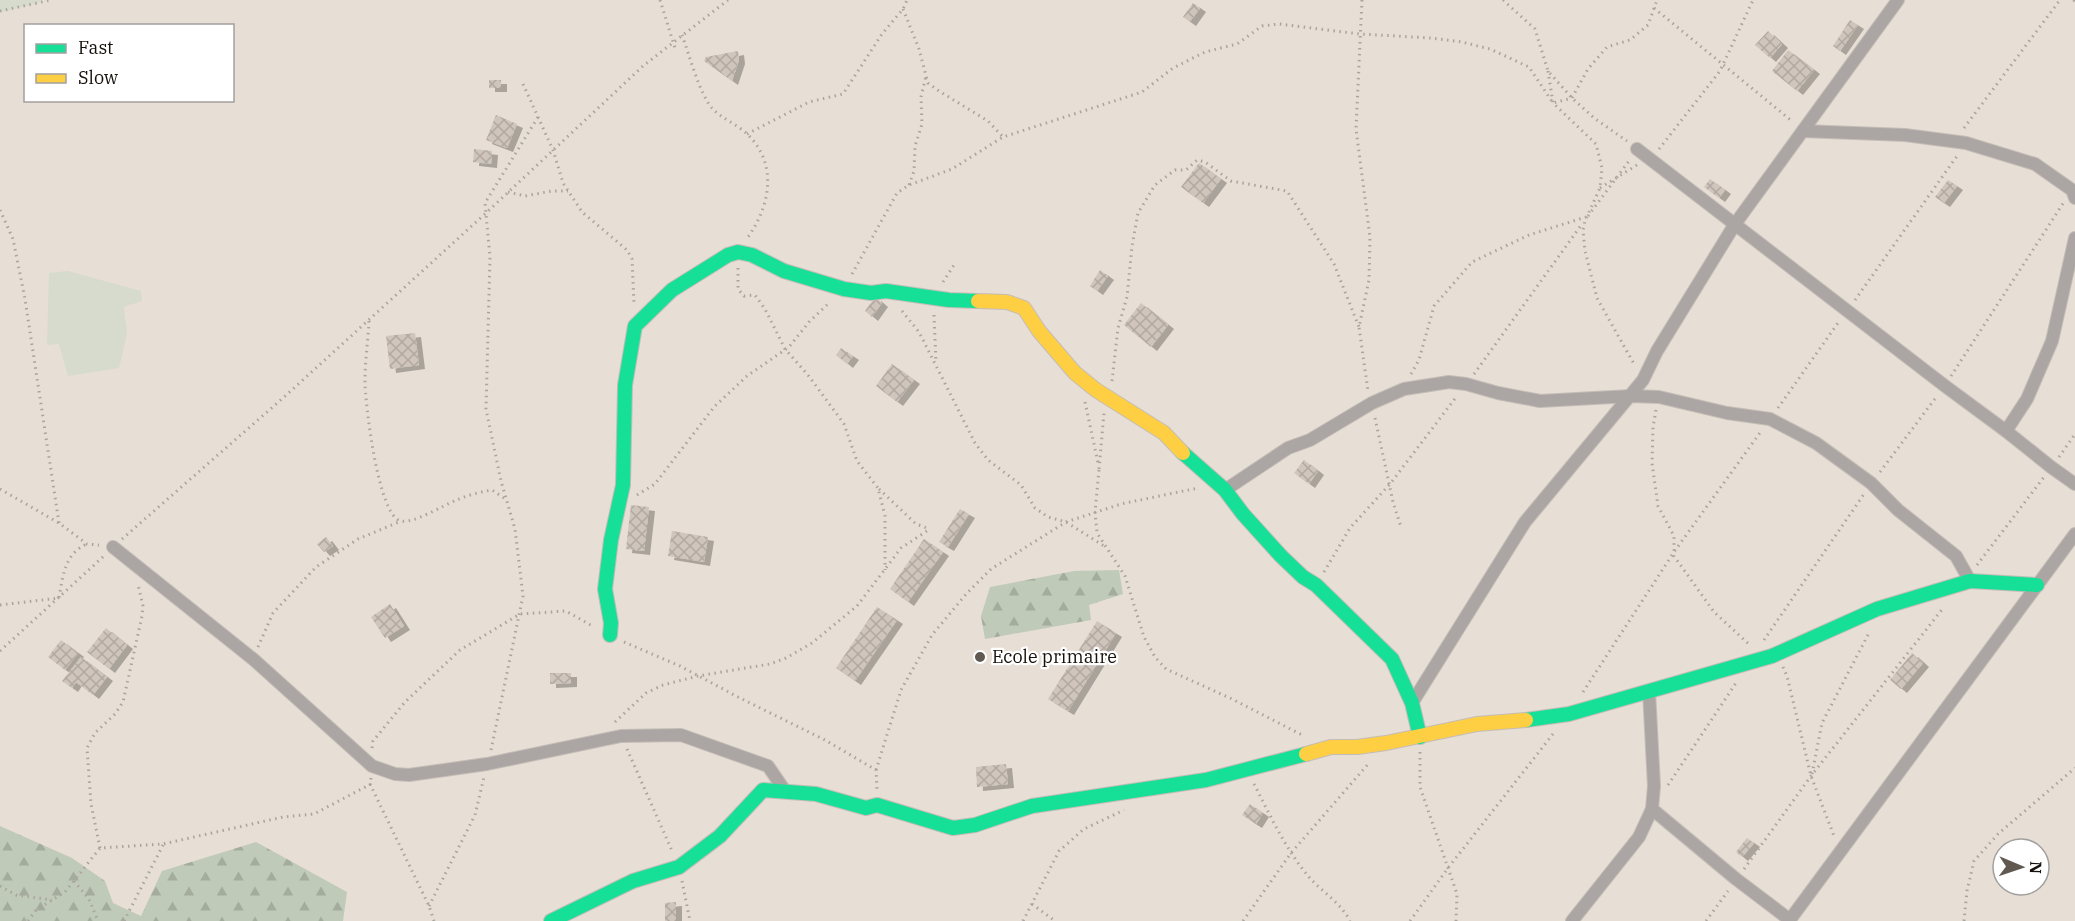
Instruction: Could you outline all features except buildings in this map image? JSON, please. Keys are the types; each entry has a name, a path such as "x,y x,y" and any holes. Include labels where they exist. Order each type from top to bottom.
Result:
{"street":[{"path":"1412,703 1525,522 1643,380 1657,351 1735,224 1898,0"},
{"path":"1803,131 1905,135 1960,142 2035,164 2073,194"},
{"path":"1642,153 2075,484"},
{"path":"2006,431 2027,399 2052,341 2075,238"},
{"path":"609,635 611,623 605,590 611,540 623,485 625,385 635,327 672,290 728,255 738,252 752,255 784,271 844,289 871,293 886,291 949,300 1007,302 1024,308 1039,331 1075,373 1096,390 1164,433 1192,462 1225,490 1243,514 1281,556 1316,585 1392,659 1412,703 1420,737"},
{"path":"1225,490 1288,448 1310,440 1372,403 1404,389 1449,382 1540,401 1631,396 1659,397 1726,413 1770,419 1816,443 1871,483 1899,510 1956,556 1970,581"},
{"path":"1652,809 1736,879 1790,920 2075,534"},
{"path":"113,547 253,659 372,766 395,774 409,775 488,764 621,736 681,735 768,766 784,791"},
{"path":"551,921 633,881 679,867 720,836 763,790 816,794 866,808 877,805 953,828 975,825 1032,806 1206,780 1331,747 1357,747 1386,743 1477,724 1569,714 1772,656 1877,609 1970,581 2037,585"},
{"path":"1572,921 1639,837 1652,809 1654,786 1649,691"}],"path":[{"path":"0,10 51,0"},
{"path":"660,0 675,48"},
{"path":"0,651 113,547 370,319 643,66 728,0"},
{"path":"747,134 809,102 843,94 907,0"},
{"path":"1359,327 1369,280 1370,237 1356,129 1362,0"},
{"path":"1503,0 1535,28 1548,71 1553,103"},
{"path":"1553,103 1572,98 1588,69 1607,47 1629,40 1648,25 1657,0"},
{"path":"1548,71 1594,118 1642,153 1655,153 1723,65 1753,0"},
{"path":"1410,921 1448,868 1569,714 1674,552 1847,311 1960,142 2060,0"},
{"path":"1654,8 1803,131"},
{"path":"903,9 919,49 928,83 988,121 1003,137"},
{"path":"620,504 655,484 714,407 747,376 785,350 809,322 844,289 897,193 909,185 951,169 1003,137 1142,92 1173,68 1205,52 1238,44 1262,26 1279,24 1360,34 1462,42 1490,49 1529,67 1553,103 1596,144 1602,168 1600,188 1582,230 1585,251 1597,298 1643,380"},
{"path":"597,740 646,693 663,685 699,676 770,664 812,643 857,606 901,548 930,529 916,524 878,488 857,461 844,424 808,375 785,350 765,309 754,295 744,296 738,289 738,252 760,220 768,180 767,164 747,134 712,109 682,35"},
{"path":"909,185 914,171 915,146 922,124 921,97 927,75"},
{"path":"523,84 553,150 563,183 582,212 627,250 632,260 635,327"},
{"path":"429,906 475,815 523,596 514,529 486,409 490,257 485,203 522,139 538,117"},
{"path":"1316,585 1350,528 1390,484 1616,179 1642,153"},
{"path":"1600,188 1616,179 1642,153"},
{"path":"1331,747 1293,732 1232,699 1166,669 1155,657 1144,637 1125,576 1097,533 1095,512 1102,422 1114,376 1118,328 1127,297 1138,213 1155,185 1175,170 1186,170 1197,160 1205,162 1231,181 1287,191 1334,264 1359,327 1366,384 1401,527"},
{"path":"508,192 525,196 552,191 568,191"},
{"path":"1659,397 1653,427 1652,463 1658,506 1674,536 1674,556 1714,612 1751,646 1758,649 1871,483 1945,386 2073,194"},
{"path":"0,210 12,239 25,299 59,523"},
{"path":"1404,389 1419,360 1434,306 1472,262 1528,235 1585,219"},
{"path":"886,291 919,332 975,443 988,460 1021,485 1035,508 1048,517 1066,522 1105,547"},
{"path":"370,319 365,381 369,432 381,485 394,517 400,521"},
{"path":"1085,400 1099,469"},
{"path":"1970,581 1976,566 2075,434"},
{"path":"877,805 876,770 901,690 932,635 991,568 1066,522 1095,512 1121,504 1206,486 1225,490"},
{"path":"878,488 885,516 885,570"},
{"path":"0,489 59,523 87,544 113,547"},
{"path":"253,659 273,613 316,567 358,539 480,492 492,490 506,499"},
{"path":"59,598 64,566 78,548 87,544"},
{"path":"100,849 91,804 87,748 95,733 115,714 123,702 127,687 142,606 134,563"},
{"path":"0,605 59,598"},
{"path":"1706,921 1811,776 1948,601"},
{"path":"1811,776 1822,723 1872,627 1877,609"},
{"path":"434,921 429,906 370,784 373,741 405,702 460,650 520,614 566,611 609,635 680,666 825,740 876,770"},
{"path":"1772,656 1779,659 1787,676 1811,776 1841,853"},
{"path":"1652,809 1751,662"},
{"path":"621,736 679,867 690,921"},
{"path":"1420,737 1420,787 1457,894 1456,921"},
{"path":"1243,921 1291,853 1386,743"},
{"path":"1964,921 1967,891 1974,861 1998,834 2075,768"},
{"path":"1248,770 1291,853 1309,878 1346,913 1350,921"},
{"path":"28,921 36,910 65,892 100,849 163,844 283,817 314,814 370,784 395,774"},
{"path":"1023,921 1059,851 1084,829 1125,809"},
{"path":"124,921 163,844"},
{"path":"74,881 89,899 98,921"},
{"path":"0,886 16,895 52,900"},
{"path":"1032,903 1055,921"}],"shaded area":[{"path":"0,0 41,0 0,12"},
{"path":"68,271 141,291 142,301 124,307 127,334 119,368 68,376 59,344 47,345 49,273"}],"green space":[{"path":"1119,570 1123,594 1089,605 1091,620 985,639 981,616 990,587 1074,571"},
{"path":"0,826 72,858 105,881 113,903 141,916 162,871 256,842 347,892 343,921 0,921"}],"traffic: fast":[{"path":"610,635 611,623 605,589 611,540 623,485 625,385 635,326 672,290 728,255 738,252 752,255 784,271 844,289 978,301"},
{"path":"1183,453 1225,490 1243,514 1281,556 1303,577 1316,585 1392,659 1412,703 1420,737"},
{"path":"1526,720 1569,714 1772,656 1877,609 1970,581 2037,585"},
{"path":"551,921 633,881 679,867 720,836 763,790 816,794 866,808 877,805 953,828 975,825 1032,806 1206,780 1306,754"}],"traffic: slow":[{"path":"978,301 1007,302 1024,308 1039,331 1075,373 1096,390 1164,433 1183,453"},
{"path":"1306,754 1331,747 1357,747 1386,743 1477,724 1526,720"}],"place":[{"name":"Ecole primaire","path":"980,657"}]}
